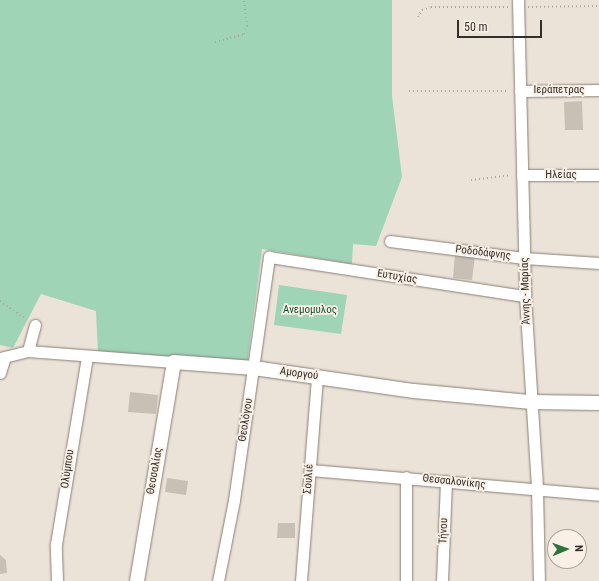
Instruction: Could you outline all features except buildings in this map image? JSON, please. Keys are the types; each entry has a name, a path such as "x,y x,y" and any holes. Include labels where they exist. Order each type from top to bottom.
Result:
{"street":[{"name":"Άννης - Μαρίας","path":"518,0 525,296 537,488 539,581"},
{"name":"Ιεράπετρας","path":"520,91 599,90"},
{"name":"Ηλείας","path":"522,175 599,175"},
{"name":"Ροδοδάφνης","path":"390,241 524,258 599,263"},
{"name":"Ευτυχίας","path":"268,257 525,296"},
{"name":"Θεολόγου","path":"218,581 254,368 268,257"},
{"path":"28,351 35,325"},
{"name":"Αμοργού","path":"3,357 28,351 87,357 254,368 531,402 599,403"},
{"path":"0,373 3,357"},
{"name":"Ολύμπου","path":"58,581 56,544 87,357"},
{"name":"Θεσσαλίας","path":"137,581 174,362"},
{"name":"Σουλιέ","path":"302,581 317,376"},
{"name":"Θεσσαλονίκης","path":"310,470 537,488 599,495"},
{"path":"406,477 406,581"},
{"name":"Τήνου","path":"442,581 446,481"}],"path":[{"path":"215,42 244,34 247,26 244,0"},
{"path":"408,91 520,91"},
{"path":"471,180 522,175"},
{"path":"0,301 12,312 35,325"}],"green space":[{"path":"0,0 392,0 392,96 402,177 376,246 353,244 352,264 262,249 247,366 98,353 96,311 41,294 13,348 0,345"},
{"name":"Ανεμομυλος","path":"279,285 347,295 341,334 274,325"}]}
